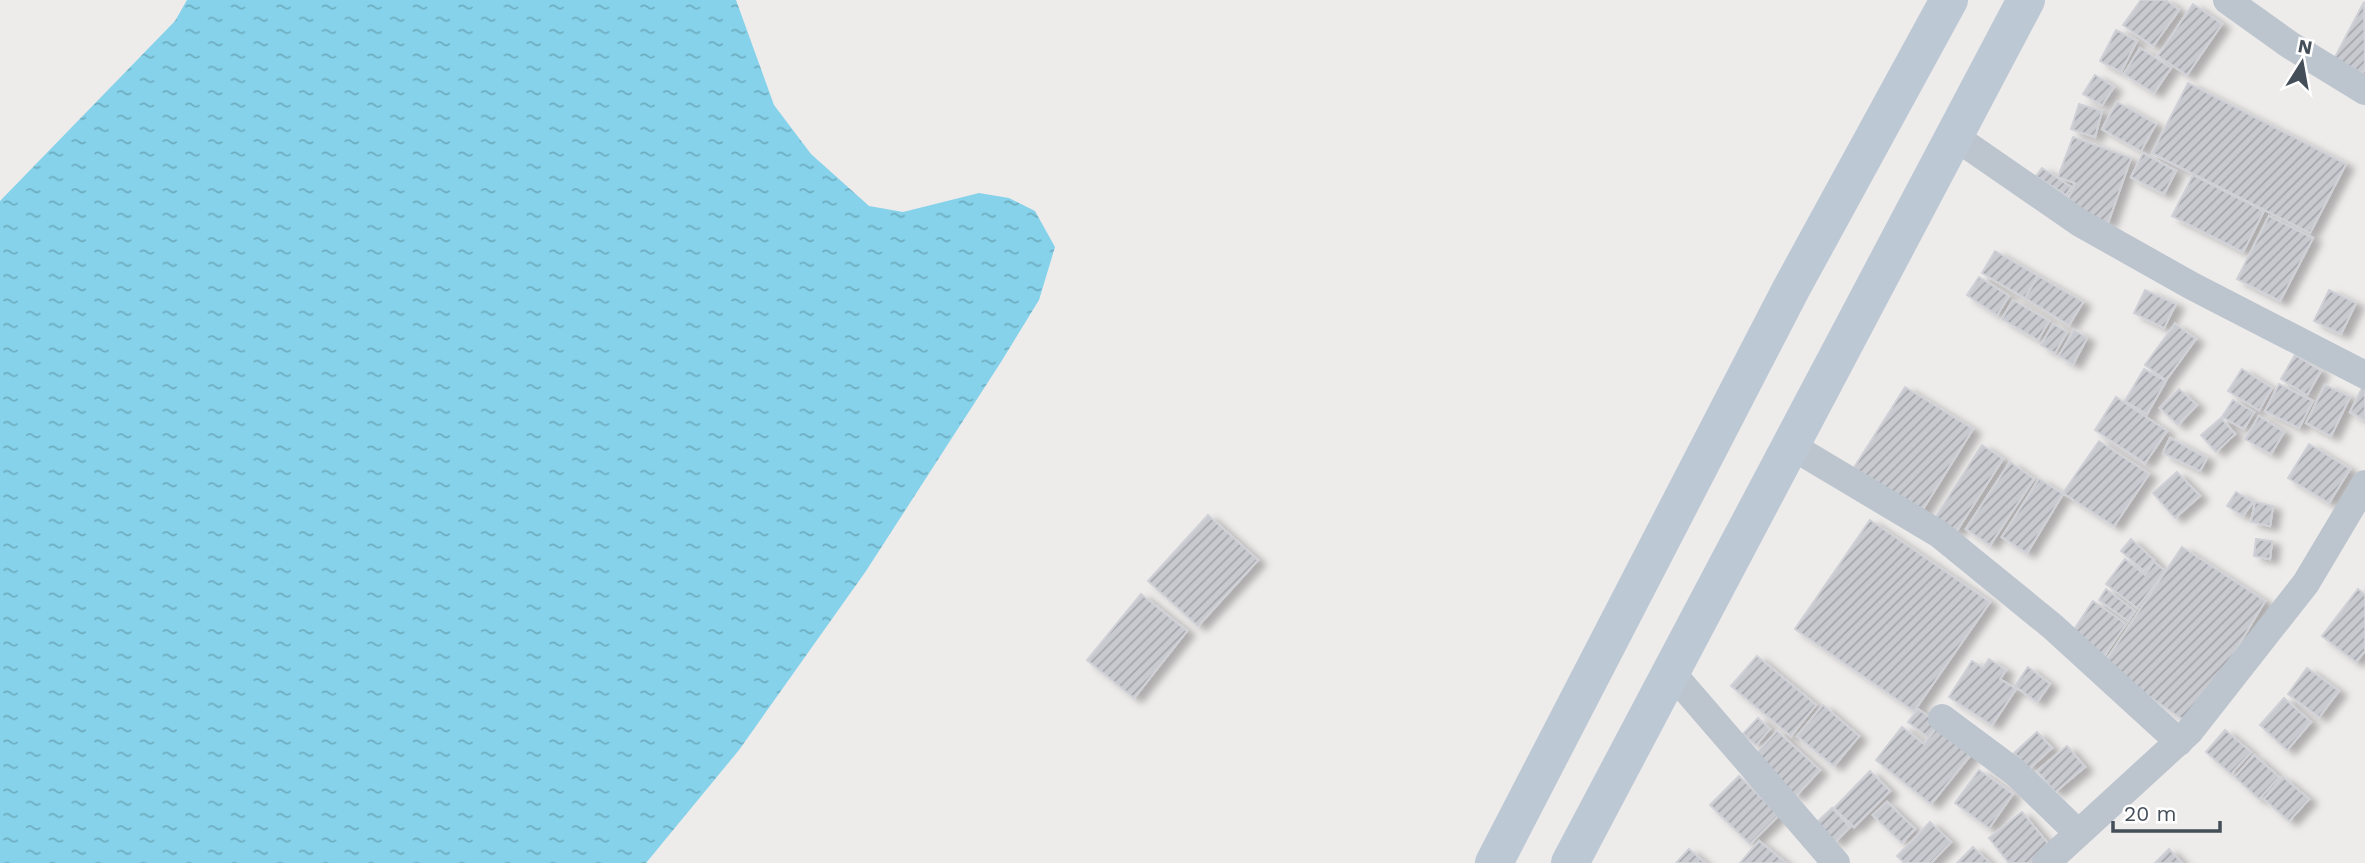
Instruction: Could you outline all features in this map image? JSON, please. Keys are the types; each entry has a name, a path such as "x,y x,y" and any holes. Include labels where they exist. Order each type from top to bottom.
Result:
{"main road":[{"path":"1493,863 1791,289 1949,0"},
{"path":"1570,863 2026,0"}],"street":[{"path":"2227,0 2290,46 2365,91"},
{"path":"1954,136 2080,223 2192,286 2365,375"},
{"path":"1790,445 1938,534 2052,626 2179,741"},
{"path":"2046,863 2179,741 2306,583 2365,484"},
{"path":"1671,672 1836,863"},
{"path":"1942,718 2016,773 2078,833"}],"water":[{"path":"187,0 736,0 774,105 811,154 869,206 903,212 979,193 1009,198 1035,211 1055,247 1039,300 866,571 739,750 646,863 0,863 0,201 175,21"}],"building":[{"path":"2141,0 2166,0 2179,10 2153,46 2123,25"},
{"path":"2364,2 2365,69 2362,73 2334,59"},
{"path":"2193,4 2222,24 2187,75 2158,56"},
{"path":"2116,30 2137,41 2121,72 2100,61"},
{"path":"2140,48 2171,68 2154,93 2124,74"},
{"path":"2095,75 2114,87 2102,105 2083,94"},
{"path":"2188,83 2346,164 2310,233 2152,153"},
{"path":"2117,102 2156,124 2141,151 2102,129"},
{"path":"2079,104 2102,111 2095,137 2071,129"},
{"path":"2073,137 2131,158 2108,223 2065,208 2075,183 2058,177"},
{"path":"2143,153 2176,171 2164,194 2131,177"},
{"path":"2042,168 2071,187 2066,195 2036,176"},
{"path":"2193,175 2264,211 2243,252 2172,216"},
{"path":"2269,216 2313,238 2280,301 2237,279"},
{"path":"1995,251 2038,276 2025,298 1982,273"},
{"path":"2038,276 2083,302 2069,325 2025,298"},
{"path":"1979,277 2009,296 1997,315 1967,295"},
{"path":"2145,290 2176,304 2164,328 2134,313"},
{"path":"2329,290 2356,303 2341,334 2314,321"},
{"path":"2013,300 2049,321 2038,340 2002,319"},
{"path":"2053,324 2067,332 2055,353 2041,345"},
{"path":"2175,324 2196,339 2166,380 2145,365"},
{"path":"2074,330 2087,338 2073,364 2059,356"},
{"path":"2295,355 2321,371 2307,395 2281,379"},
{"path":"2144,369 2166,381 2147,414 2125,401"},
{"path":"2242,369 2272,388 2259,410 2228,391"},
{"path":"2279,384 2313,401 2299,428 2265,411"},
{"path":"2325,385 2350,397 2331,436 2306,423"},
{"path":"2363,386 2365,387 2365,420 2350,412"},
{"path":"1905,387 1973,429 1918,517 1850,474"},
{"path":"2179,389 2197,405 2178,425 2160,408"},
{"path":"2116,397 2167,431 2145,463 2095,430"},
{"path":"2233,400 2254,412 2244,429 2222,417"},
{"path":"2259,416 2284,432 2271,454 2245,439"},
{"path":"2221,418 2235,434 2216,452 2201,435"},
{"path":"2170,438 2207,458 2200,471 2163,453"},
{"path":"2099,441 2149,474 2114,526 2063,493"},
{"path":"2309,444 2350,469 2329,503 2288,478"},
{"path":"1982,445 2003,459 1956,532 1935,518"},
{"path":"2010,462 2034,479 1990,545 1966,529"},
{"path":"2177,472 2200,496 2175,518 2153,493"},
{"path":"2039,479 2063,494 2027,553 2002,537"},
{"path":"2236,492 2253,502 2243,516 2227,506"},
{"path":"2255,502 2273,506 2270,526 2251,522"},
{"path":"1208,515 1258,560 1198,626 1148,581"},
{"path":"1870,520 1990,602 1914,711 1795,629"},
{"path":"2131,539 2154,560 2144,571 2121,551"},
{"path":"2256,539 2272,541 2270,559 2254,556"},
{"path":"2182,547 2265,601 2191,725 2103,665"},
{"path":"2125,559 2145,575 2154,562 2165,571 2137,608 2106,584"},
{"path":"2106,589 2135,611 2128,621 2099,600"},
{"path":"2358,589 2365,595 2365,651 2356,662 2322,636"},
{"path":"1141,594 1187,631 1134,698 1087,660"},
{"path":"2093,601 2126,624 2104,656 2071,634"},
{"path":"1757,656 1816,705 1791,736 1731,686"},
{"path":"1989,659 2006,670 2000,679 2016,689 1992,725 1949,697 1972,661 1983,668"},
{"path":"2028,667 2050,684 2037,702 2015,686"},
{"path":"2307,668 2339,691 2319,717 2288,694"},
{"path":"2284,698 2311,722 2287,750 2260,725"},
{"path":"1823,705 1859,736 1834,766 1797,736"},
{"path":"1918,709 1939,724 1928,737 1908,722"},
{"path":"1758,718 1770,729 1756,745 1743,734"},
{"path":"1940,724 1974,751 1931,804 1876,760 1902,727 1924,744"},
{"path":"2225,730 2251,752 2231,774 2206,752"},
{"path":"1777,731 1820,770 1796,796 1753,757"},
{"path":"2037,732 2052,748 2029,769 2014,753"},
{"path":"2067,746 2085,767 2055,792 2037,771"},
{"path":"2254,755 2279,777 2259,799 2235,777"},
{"path":"1979,770 2013,794 1989,828 1955,803"},
{"path":"1870,771 1890,791 1854,827 1834,808"},
{"path":"1739,776 1779,815 1750,844 1710,805"},
{"path":"2283,777 2309,799 2289,821 2264,799"},
{"path":"1887,802 1915,829 1902,843 1873,815"},
{"path":"1832,808 1850,827 1835,842 1816,823"},
{"path":"2022,812 2051,847 2031,863 2009,863 1989,838"},
{"path":"1930,822 1951,842 1931,863 1904,863 1897,856"},
{"path":"1759,841 1786,863 1740,863"},
{"path":"1973,847 1990,863 1957,863"},
{"path":"1689,849 1705,863 1676,863"},
{"path":"2169,849 2182,863 2155,863"}]}
